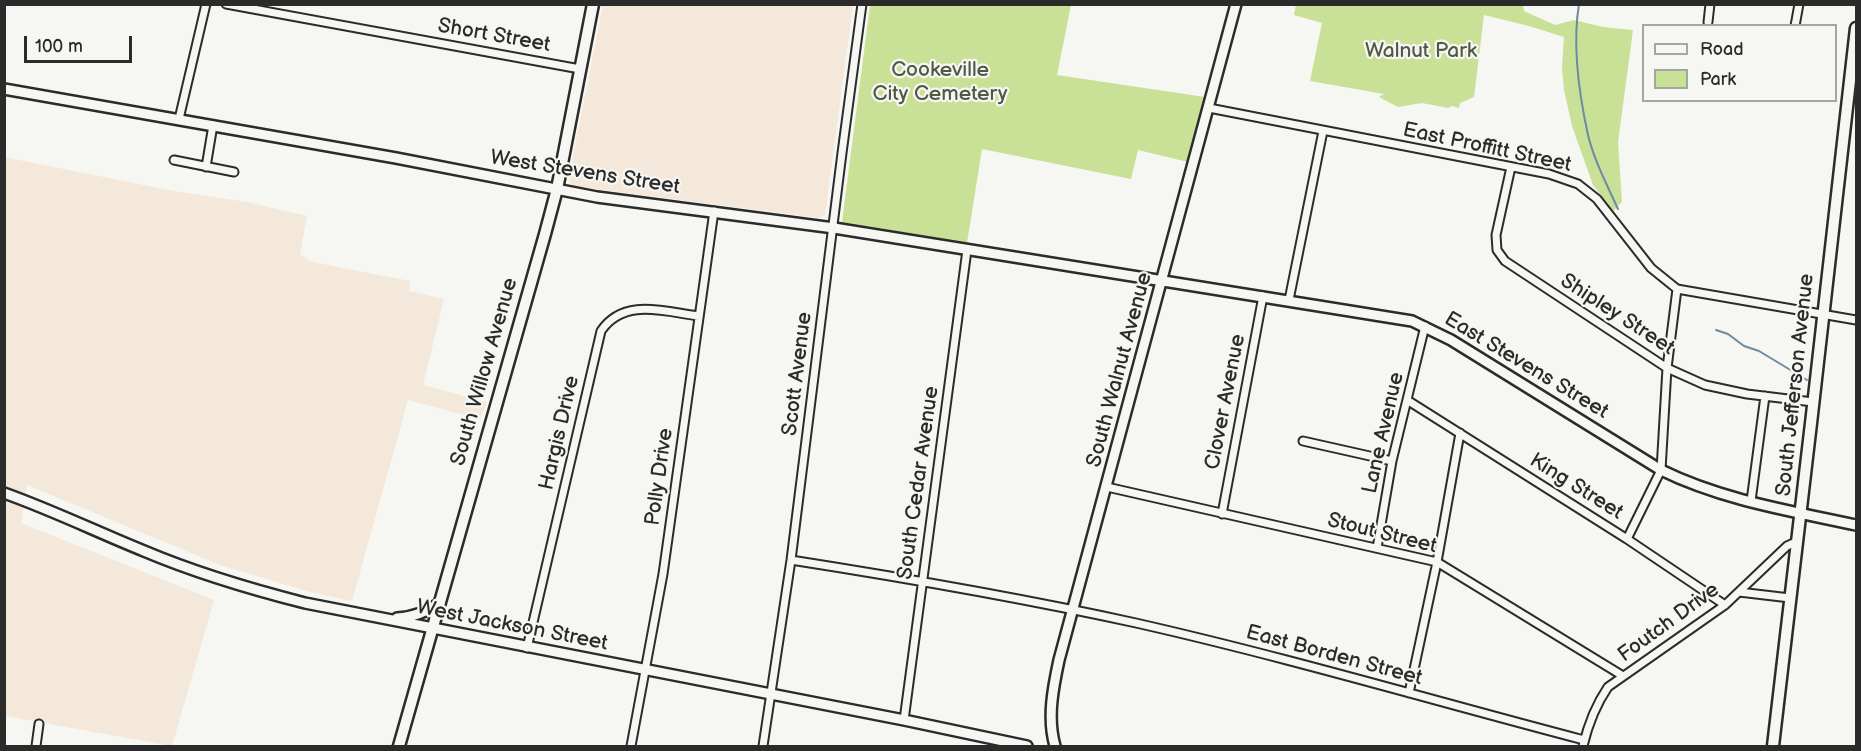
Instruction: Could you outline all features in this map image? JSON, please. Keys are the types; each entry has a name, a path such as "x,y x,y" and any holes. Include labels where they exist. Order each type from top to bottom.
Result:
{"main road":[{"name":"South Willow Avenue","path":"399,747 545,234 593,4"},
{"name":"South Jefferson Avenue","path":"1773,747 1857,28"}],"street":[{"path":"180,119 206,4"},
{"name":"Short Street","path":"226,4 580,69"},
{"name":"Scott Avenue","path":"763,747 791,560 862,4"},
{"name":"South Walnut Avenue","path":"1055,747 1051,716 1053,686 1236,4"},
{"path":"1708,22 1710,4"},
{"path":"1795,24 1799,4"},
{"name":"West Stevens Street","path":"4,88 597,197 834,228 1162,281"},
{"name":"East Proffitt Street","path":"1209,108 1549,174 1578,184 1597,199 1651,268 1677,289 1857,320"},
{"path":"206,167 213,125"},
{"path":"1289,300 1323,131"},
{"path":"174,160 234,172"},
{"name":"Shipley Street","path":"1511,166 1496,235 1497,250 1506,261 1667,368 1705,385 1813,402"},
{"name":"Polly Drive","path":"631,747 663,574 714,211"},
{"name":"South Cedar Avenue","path":"904,720 967,250"},
{"name":"East Stevens Street","path":"1162,281 1399,318 1425,326 1661,470 1706,489 1857,525"},
{"path":"1627,539 1661,470 1667,368 1677,289"},
{"name":"Clover Avenue","path":"1222,514 1263,296"},
{"name":"Hargis Drive","path":"527,648 601,331 608,321 621,312 630,310 642,309 699,316"},
{"name":"Lane Avenue","path":"1377,548 1392,462 1425,326"},
{"path":"1751,501 1765,396"},
{"name":"King Street","path":"1407,400 1627,539 1725,605"},
{"path":"1409,693 1437,562 1460,433"},
{"path":"1303,441 1392,462"},
{"name":"Stout Street","path":"1107,487 1437,562 1623,676"},
{"name":"West Jackson Street","path":"4,493 39,505 142,551 194,571 248,589 292,600 527,648 904,720 1027,747"},
{"name":"Foutch Drive","path":"1583,743 1598,701 1608,687 1725,605 1787,546 1798,541"},
{"name":"East Borden Street","path":"791,560 923,581 1073,610 1268,655 1583,743"},
{"path":"1739,592 1790,598"},
{"path":"386,619 412,617 440,603"},
{"path":"36,747 39,724"}],"shaded area":[{"path":"603,5 853,5 825,215 820,218 573,186 569,182 570,171"},
{"path":"4,157 168,190 247,202 307,216 300,254 312,262 410,281 409,291 444,299 423,385 487,402 480,419 408,400 352,601 310,592 220,565 27,485 21,523 214,600 172,746 5,716"}],"green space":[{"name":"Walnut Park","path":"1296,4 1523,5 1524,11 1555,25 1574,20 1603,27 1633,30 1618,142 1622,202 1613,211 1593,185 1572,126 1564,90 1562,67 1564,37 1484,15 1474,97 1460,103 1459,108 1422,103 1398,107 1379,97 1384,94 1310,81 1322,23 1294,15"},
{"name":"Cookeville City Cemetery","path":"870,5 1071,5 1057,75 1205,97 1188,162 1138,150 1131,179 982,149 967,243 842,222"}],"waterway":[{"path":"1579,4 1576,53 1579,87 1588,135 1601,172 1618,209"},
{"path":"1716,330 1728,334 1744,346 1759,351 1807,380"}]}
